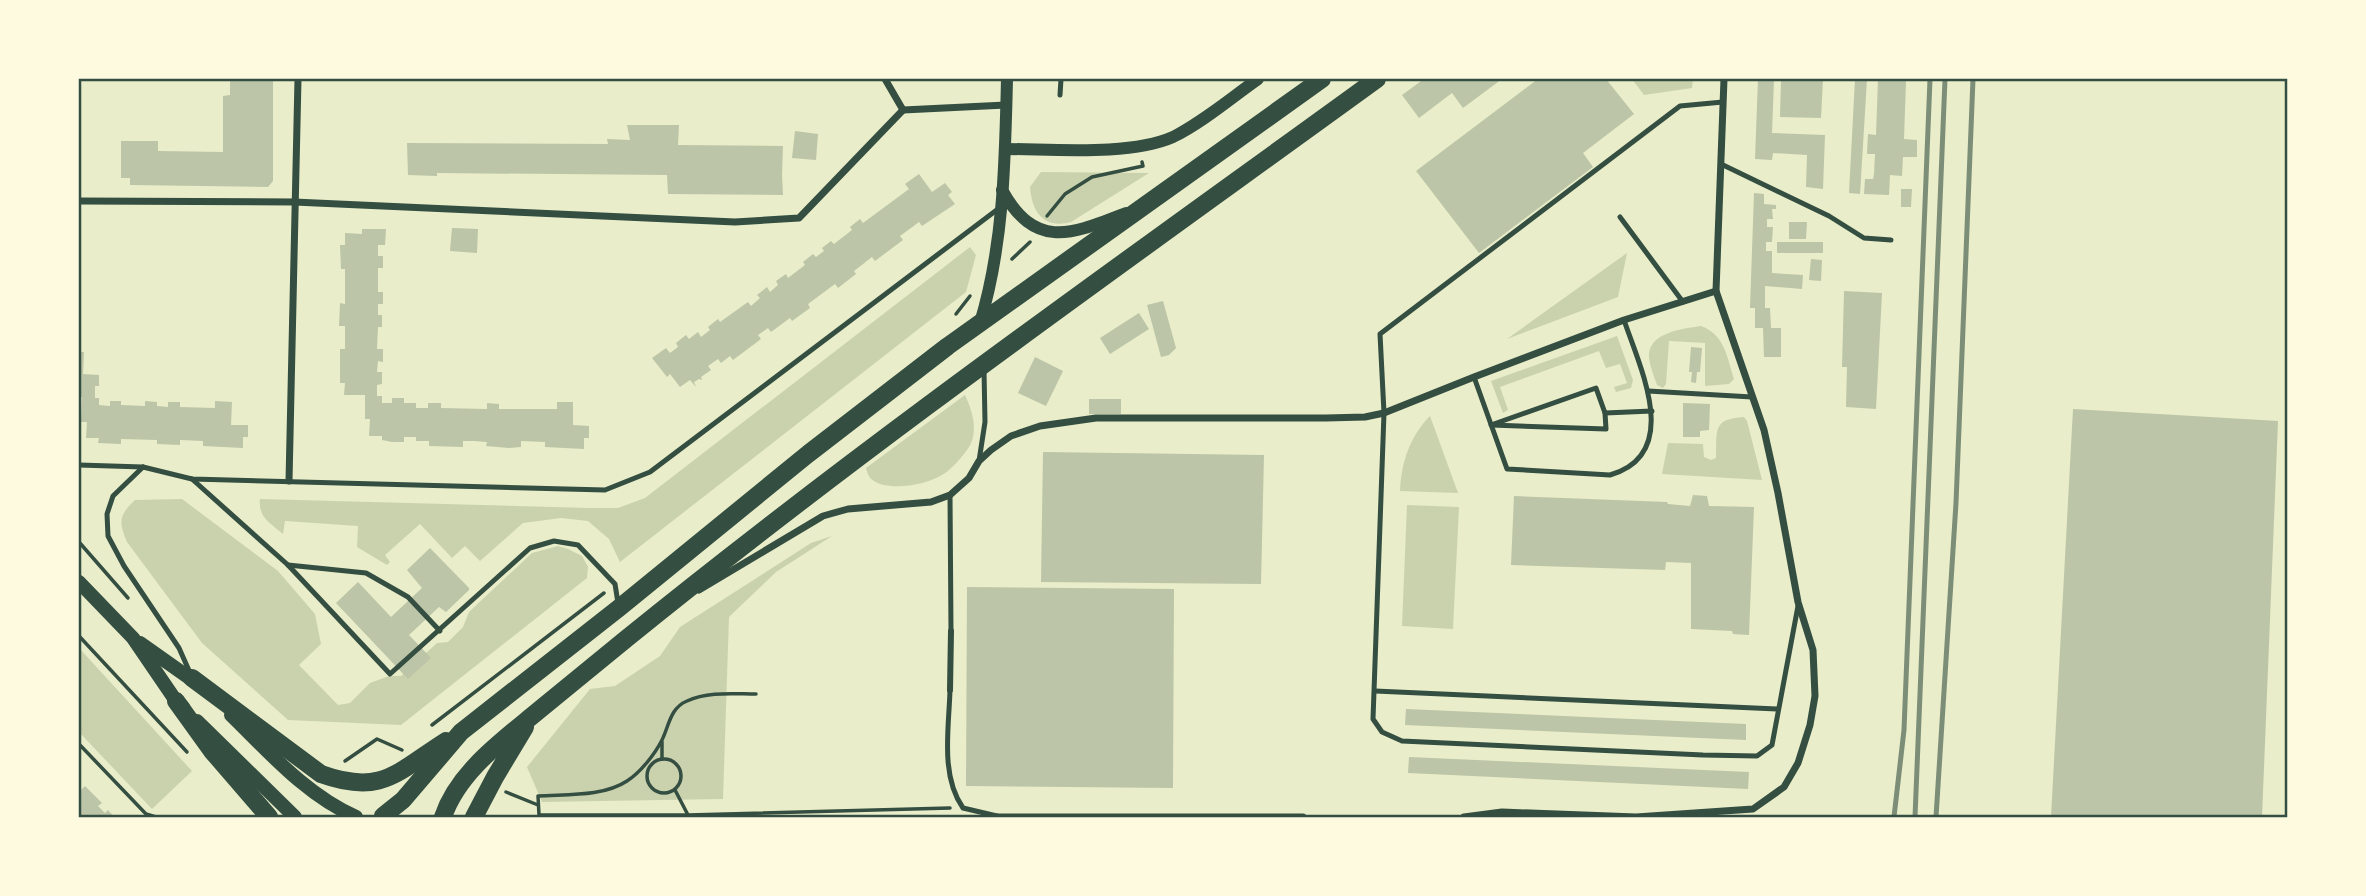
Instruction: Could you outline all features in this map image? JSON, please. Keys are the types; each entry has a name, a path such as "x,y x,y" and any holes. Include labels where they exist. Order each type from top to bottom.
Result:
{"main road":[{"path":"133,638 192,678 321,774 355,784 386,779 461,732 808,454 980,323 1322,79"},
{"path":"443,817 460,785 501,741 661,610 984,364 1377,79"},
{"path":"79,582 133,638 212,751 269,817"},
{"path":"192,678 296,778 334,806 356,817"},
{"path":"176,701 295,817"},
{"path":"474,817 530,718"},
{"path":"381,817 403,800 461,732"},
{"path":"381,817 394,817"}],"street":[{"path":"289,481 298,79"},
{"path":"885,79 903,110"},
{"path":"980,323 993,275 1001,207 1007,79"},
{"path":"1005,149 1142,147 1190,128 1258,79"},
{"path":"1464,817 1502,812 1636,817 1753,809 1784,787 1798,763 1810,725 1815,696 1813,650 1798,603 1764,430 1716,290 1724,79"},
{"path":"79,201 294,202 735,222 799,218 903,110 1006,105"},
{"path":"1002,189 1017,214 1038,229 1062,233 1079,230 1143,206"},
{"path":"661,610 726,576 823,516 848,509 931,502 950,495 969,478 979,461 1011,436 1040,426 1096,418 1326,418 1384,414 1624,320 1716,290"},
{"path":"950,690 951,631"},
{"path":"997,817 1303,817"}],"lane":[{"path":"1060,95 1061,79"},
{"path":"1723,102 1680,106 1380,334 1384,414 1374,719 1382,732 1402,741 1757,756 1772,745 1798,603"},
{"path":"1721,164 1829,216 1864,238 1891,240"},
{"path":"79,465 144,467 192,479 605,490 650,472 1001,207"},
{"path":"1619,217 1683,302"},
{"path":"1474,377 1507,469 1611,475 1634,465 1642,456 1647,447 1652,411 1624,320"},
{"path":"979,461 985,422 984,364"},
{"path":"1596,388 1605,413 1606,429 1491,425 1596,388"},
{"path":"1648,391 1752,397"},
{"path":"1605,413 1652,411"},
{"path":"144,467 113,496 107,514 108,536 124,566 179,648 192,678"},
{"path":"192,479 288,565 390,674 530,548 554,541 578,545 615,584 619,608"},
{"path":"950,495 951,631"},
{"path":"288,565 366,573 408,597 440,631"},
{"path":"950,690 948,770 954,795 963,808 997,817"},
{"path":"1375,691 1777,709"}],"path":[{"path":"951,318 979,285 1029,244 1065,194 1092,177 1143,166 1142,147"},
{"path":"431,726 522,653 615,584"},
{"path":"79,636 173,738"},
{"path":"756,694 721,693 687,701 675,710 662,740 627,782 598,792 538,796 539,815 963,808"},
{"path":"337,766 377,739 392,746"},
{"path":"662,740 662,760"},
{"path":"79,744 146,814 156,817"},
{"path":"400,756 411,749"},
{"path":"667,759 676,763 681,772 681,782 676,790 666,794 656,792 649,785 649,766 657,760 667,759"},
{"path":"676,790 688,814"},
{"path":"513,794 538,805"}],"green space":[{"path":"1632,79 1693,79 1692,88 1644,95"},
{"path":"1041,172 1149,173 1071,222 1062,224 1041,217 1033,204 1030,187"},
{"path":"970,247 976,255 966,292 620,562 609,539 588,521 561,518 523,523 480,561 465,546 452,558 420,524 385,555 390,562 387,565 357,547 358,526 285,521 283,534 261,511 260,499 618,508 645,498"},
{"path":"1627,253 1618,297 1507,339"},
{"path":"1701,326 1720,341 1734,379 1729,384 1705,386 1705,343 1669,341 1666,384 1663,388 1657,385 1649,358 1654,342 1668,333"},
{"path":"1617,336 1633,380 1631,388 1616,392 1614,387 1627,383 1620,364 1606,368 1599,351 1500,387 1508,410 1503,413 1491,381"},
{"path":"965,395 972,414 974,434 967,450 949,470 935,479 906,486 885,485 870,478 866,468"},
{"path":"1430,416 1458,493 1400,491 1408,450 1417,432"},
{"path":"1744,417 1762,480 1662,474 1668,443 1703,444 1704,457 1711,460 1716,458 1717,433 1721,423"},
{"path":"182,499 278,571 315,614 321,644 299,665 338,705 350,703 370,683 389,676 401,676 437,643 448,642 463,627 469,612 532,553 558,546 568,549 582,556 588,567 587,578 401,725 288,720 202,643 127,542 122,520 125,510 135,500"},
{"path":"1407,505 1459,507 1453,629 1402,626"},
{"path":"832,536 776,572 729,617 723,799 542,802 527,767 590,689 615,686 660,656 680,627 811,543"},
{"path":"79,648 192,771 152,809 79,732"}],"building":[{"path":"230,79 273,79 273,181 268,187 130,185 130,178 121,178 121,141 158,141 158,151 223,152 223,96 230,95"},
{"path":"1424,79 1502,79 1463,108 1452,93 1419,118 1402,95"},
{"path":"1538,79 1606,79 1634,114 1583,153 1593,167 1479,253 1416,171"},
{"path":"1758,79 1774,79 1772,133 1825,135 1823,189 1806,187 1807,155 1773,153 1772,160 1755,159"},
{"path":"1781,79 1823,79 1821,118 1780,117"},
{"path":"1855,79 1867,79 1860,194 1849,193"},
{"path":"1878,79 1906,81 1904,139 1917,140 1917,157 1903,157 1902,176 1890,175 1889,195 1864,194 1865,179 1873,179 1874,174 1875,154 1867,154 1868,134 1876,135"},
{"path":"627,125 679,125 678,145 783,146 783,195 668,194 667,175 408,175 407,143 608,144 607,139 630,140"},
{"path":"795,131 818,134 816,160 792,158"},
{"path":"919,174 932,192 945,183 952,192 948,195 955,204 922,226 919,222 900,236 903,240 875,261 872,257 838,288 835,284 808,304 810,308 792,321 790,318 771,332 768,328 758,335 761,339 733,360 730,356 721,363 718,359 708,366 711,370 701,377 702,380 694,382 696,387 690,380 680,387 670,374 667,377 652,358 666,348 670,353 678,347 676,343 686,335 689,339 698,332 701,337 718,319 720,322 748,302 751,306 760,298 757,295 767,287 770,292 778,285 776,281 786,274 788,278 805,265 803,262 813,254 816,257 831,241 834,244 852,230 850,227 860,219 863,223 909,189 905,184"},
{"path":"1901,189 1912,189 1911,207 1901,207"},
{"path":"1754,193 1764,194 1764,204 1776,205 1776,209 1772,209 1773,219 1767,219 1767,227 1773,227 1772,242 1766,242 1766,251 1772,251 1772,273 1803,275 1802,289 1765,286 1765,308 1770,308 1771,328 1781,328 1781,357 1764,357 1763,328 1755,328 1755,308 1750,308"},
{"path":"1789,222 1807,222 1806,239 1789,239"},
{"path":"452,228 478,229 477,253 450,251"},
{"path":"362,229 386,229 385,245 378,245 378,256 383,256 383,268 378,268 378,292 383,292 383,304 378,304 382,327 378,327 377,349 383,349 383,362 378,361 377,372 382,372 382,384 377,385 377,396 382,396 382,403 392,403 392,398 404,398 404,403 416,403 416,408 428,408 428,403 441,403 441,408 487,409 487,403 499,404 499,409 557,409 557,402 573,402 573,425 589,426 589,438 584,438 584,449 545,447 545,442 521,441 521,447 509,448 486,446 487,442 474,441 463,441 463,447 429,446 429,441 416,441 416,437 404,437 404,442 392,442 382,440 382,436 369,436 370,419 365,419 365,395 344,395 345,383 340,383 340,349 345,349 345,326 339,326 340,303 345,304 345,269 341,269 340,245 345,245 345,233 362,234"},
{"path":"1777,242 1823,242 1823,253 1777,253"},
{"path":"1811,259 1822,260 1821,281 1809,280"},
{"path":"1844,291 1882,293 1876,409 1846,407 1847,367 1842,367"},
{"path":"1163,301 1176,348 1169,355 1161,357 1147,305"},
{"path":"1139,313 1149,329 1110,354 1100,338"},
{"path":"1691,347 1702,348 1696,383 1691,382 1692,372 1689,372"},
{"path":"79,352 84,352 83,374 99,375 95,398 99,398 99,405 110,406 110,401 121,401 121,405 145,406 145,401 157,402 157,406 168,407 168,402 180,402 180,407 215,408 215,401 232,402 231,425 248,425 248,437 243,437 243,448 203,446 203,441 180,440 180,445 157,444 157,440 121,439 121,444 98,443 99,438 86,438 87,422 81,422"},
{"path":"1035,357 1063,371 1046,406 1018,393"},
{"path":"1089,399 1121,399 1121,414 1089,414"},
{"path":"1683,403 1710,404 1709,430 1700,431 1700,437 1683,437"},
{"path":"2073,409 2278,421 2262,817 2051,817"},
{"path":"1043,452 1264,455 1261,584 1041,582"},
{"path":"1693,495 1707,496 1709,506 1754,507 1749,635 1733,634 1732,631 1691,629 1691,563 1666,562 1665,570 1511,565 1514,496 1667,502 1690,506"},
{"path":"430,548 469,590 446,612 439,607 409,635 431,658 408,679 336,603 358,582 391,617 422,588 407,570"},
{"path":"967,587 1174,589 1173,788 966,786"},
{"path":"1406,709 1746,724 1746,740 1405,725"},
{"path":"1409,757 1749,772 1748,789 1408,773"},
{"path":"85,786 102,803 98,806 105,813 108,810 114,817 79,817 79,792"}],"railway":[{"path":"1894,817 1904,730 1930,79"},
{"path":"1915,817 1945,79"},
{"path":"1936,817 1956,503 1973,79"}]}
